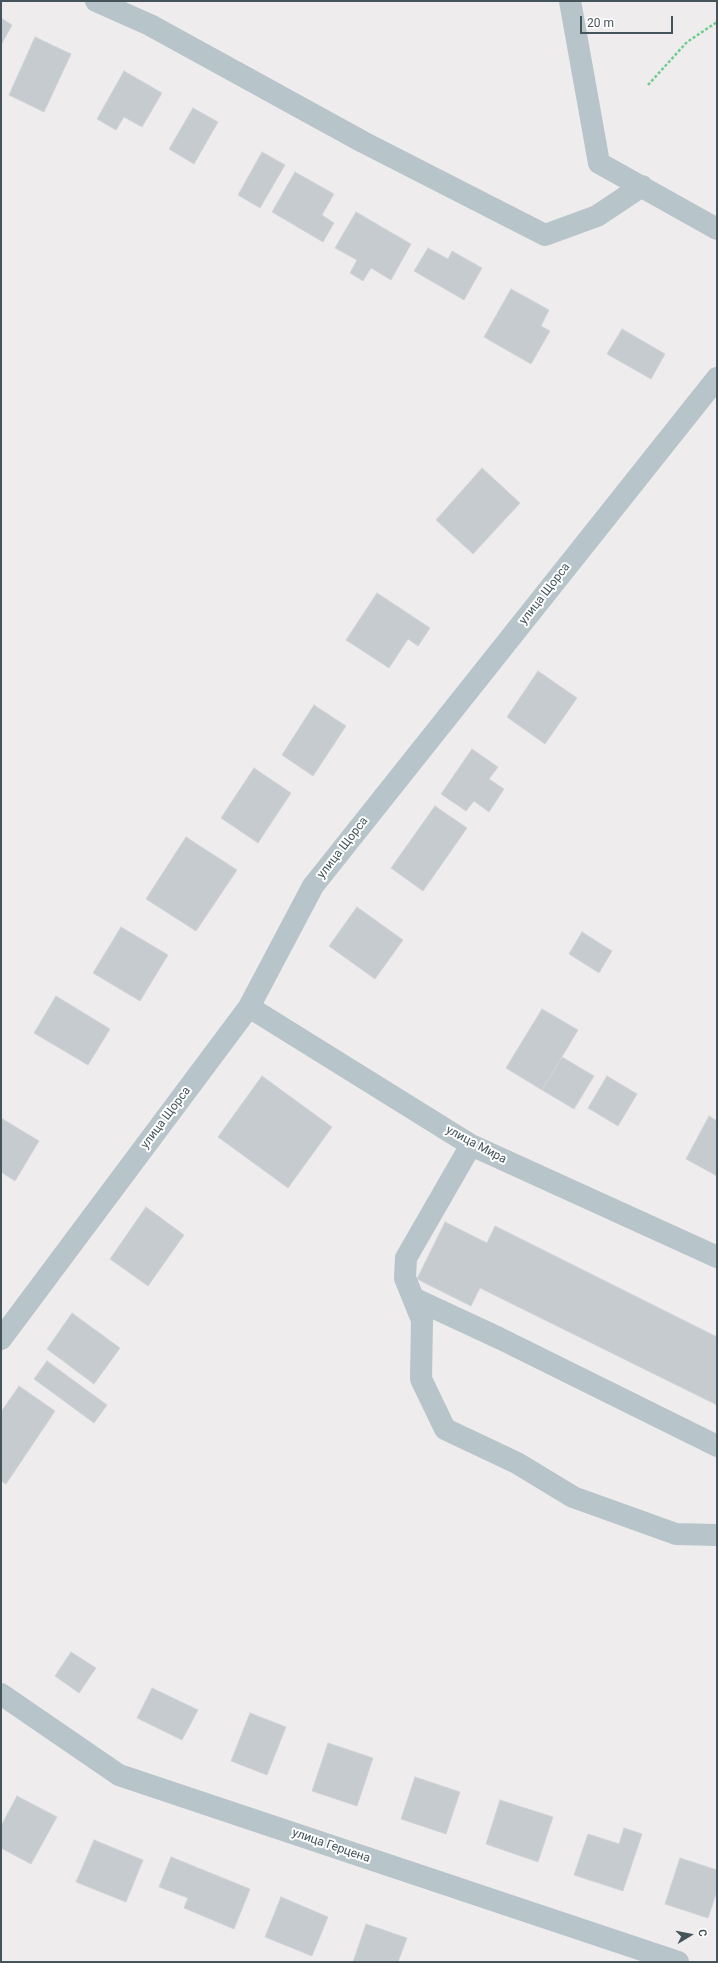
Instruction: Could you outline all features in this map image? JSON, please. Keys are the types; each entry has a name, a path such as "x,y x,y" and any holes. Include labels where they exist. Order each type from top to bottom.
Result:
{"street":[{"path":"96,1 150,25 363,142 546,234 597,216 642,186"},
{"path":"570,1 599,163 717,229"},
{"name":"улица Щорса","path":"1,1339 249,1007 313,886 717,378"},
{"name":"улица Мира","path":"249,1007 470,1145 717,1256"},
{"path":"470,1145 406,1258 405,1278 422,1320 420,1379 445,1429 516,1463 573,1498 676,1534 717,1535"},
{"path":"413,1298 499,1338 717,1446"},
{"name":"улица Герцена","path":"1,1694 119,1775 678,1962"}],"path":[{"path":"648,85 687,42 717,22"}],"building":[{"path":"1,18 12,25 1,45"},
{"path":"35,37 71,54 44,112 9,95"},
{"path":"124,71 162,93 142,127 124,117 116,130 97,119"},
{"path":"193,108 218,122 194,164 169,149"},
{"path":"262,152 285,165 260,208 238,195"},
{"path":"295,172 334,194 322,215 334,223 323,242 272,212"},
{"path":"356,212 411,244 391,280 371,268 363,281 350,273 357,260 335,248"},
{"path":"428,248 448,259 452,251 482,268 464,300 414,271"},
{"path":"511,289 549,310 541,326 550,331 531,364 484,337"},
{"path":"622,329 665,354 651,379 607,354"},
{"path":"482,468 520,503 473,554 436,520"},
{"path":"377,593 430,628 418,646 408,639 389,668 346,640"},
{"path":"538,671 577,698 545,744 507,717"},
{"path":"314,705 346,726 313,776 282,755"},
{"path":"472,749 498,767 489,779 504,789 489,812 474,801 466,811 441,794"},
{"path":"254,768 291,793 258,843 221,818"},
{"path":"435,806 467,828 423,891 391,868"},
{"path":"186,837 237,870 196,931 146,899"},
{"path":"357,907 403,940 375,979 329,946"},
{"path":"121,927 168,955 140,1001 93,973"},
{"path":"582,932 612,951 599,973 569,954"},
{"path":"56,996 110,1029 88,1065 34,1033"},
{"path":"542,1009 578,1030 542,1090 506,1068"},
{"path":"562,1057 594,1076 574,1109 542,1090"},
{"path":"262,1076 332,1127 288,1188 218,1137"},
{"path":"607,1076 637,1094 618,1126 588,1108"},
{"path":"709,1116 717,1121 717,1176 686,1159"},
{"path":"1,1118 39,1141 15,1181 1,1172"},
{"path":"146,1207 184,1235 148,1286 110,1259"},
{"path":"445,1222 487,1243 495,1226 717,1337 717,1405 480,1288 471,1306 417,1279"},
{"path":"72,1313 120,1348 94,1384 47,1349"},
{"path":"47,1361 107,1405 94,1423 34,1379"},
{"path":"19,1386 55,1411 6,1484 1,1481 1,1412"},
{"path":"71,1652 96,1668 79,1693 55,1676"},
{"path":"152,1688 198,1710 182,1740 137,1718"},
{"path":"250,1713 286,1727 267,1775 231,1761"},
{"path":"328,1743 373,1758 357,1806 312,1791"},
{"path":"415,1777 460,1792 446,1834 401,1819"},
{"path":"17,1796 57,1817 31,1864 1,1848 1,1826"},
{"path":"500,1800 553,1817 538,1862 486,1844"},
{"path":"624,1828 642,1834 623,1891 574,1875 588,1834 619,1844"},
{"path":"94,1840 143,1860 126,1902 76,1882"},
{"path":"171,1857 250,1889 234,1929 184,1908 188,1898 159,1887"},
{"path":"680,1858 717,1870 717,1891 708,1918 665,1904"},
{"path":"281,1897 328,1917 312,1956 265,1937"},
{"path":"366,1924 407,1938 398,1962 353,1962"}]}
